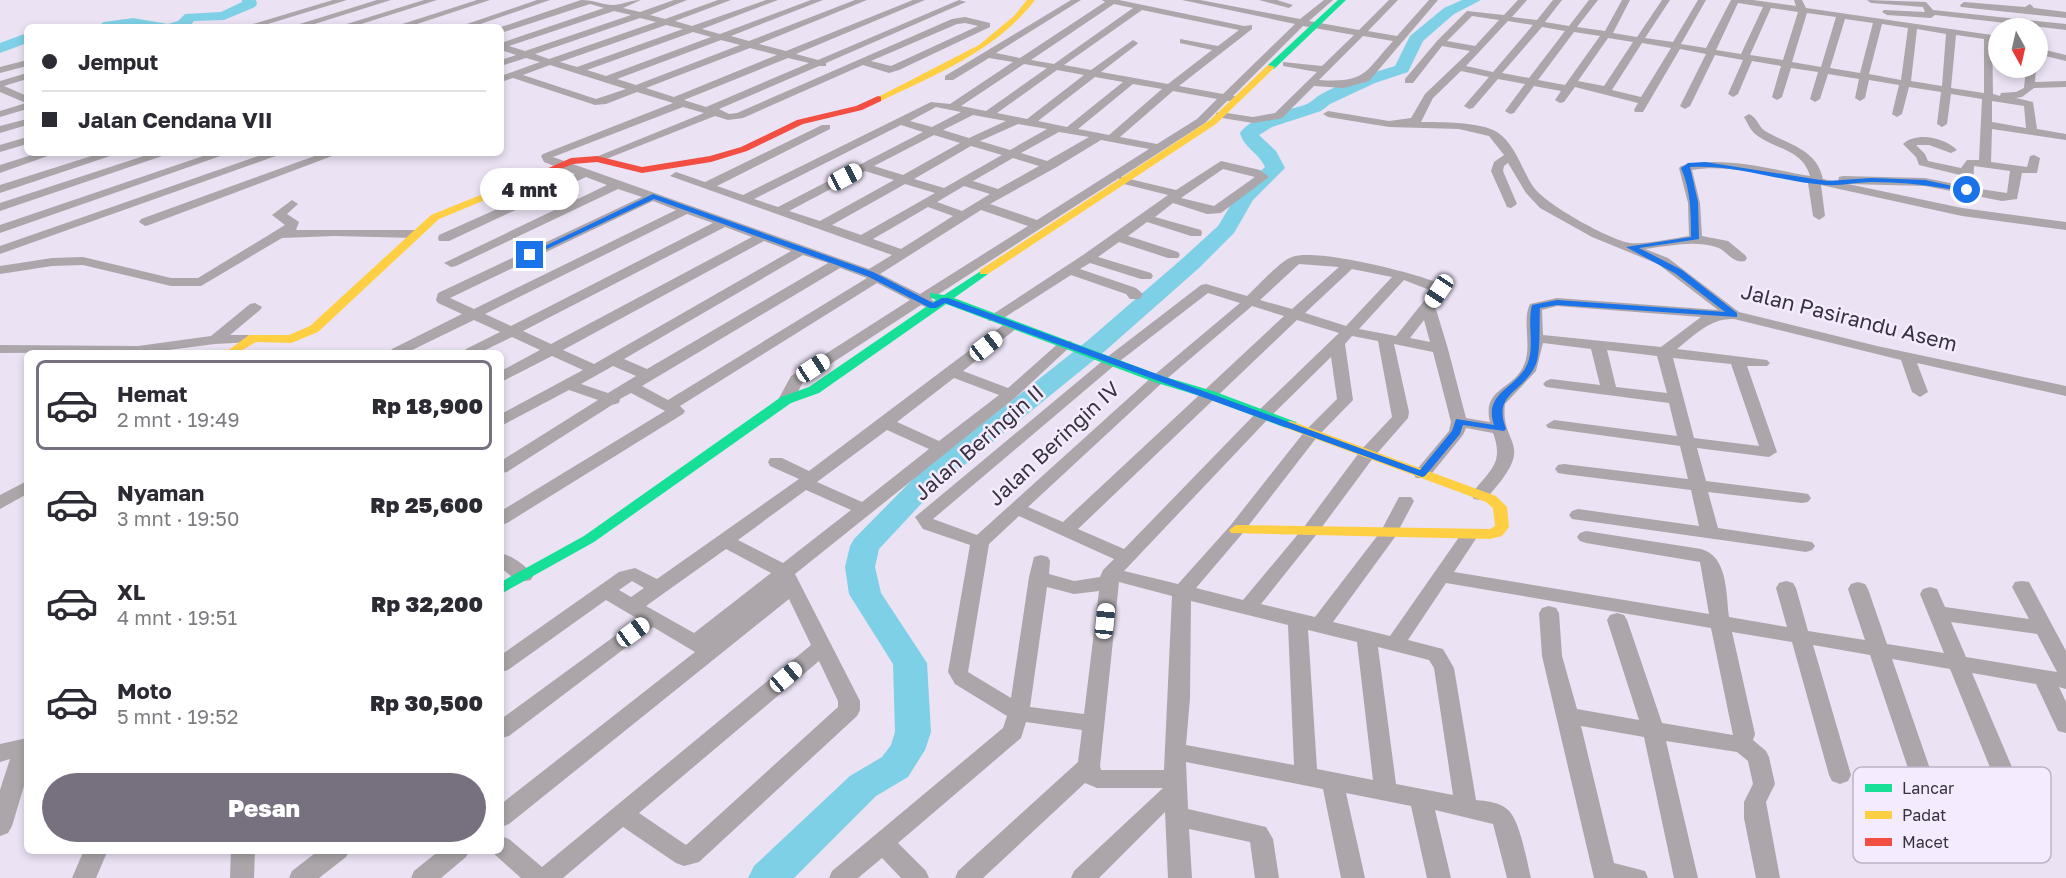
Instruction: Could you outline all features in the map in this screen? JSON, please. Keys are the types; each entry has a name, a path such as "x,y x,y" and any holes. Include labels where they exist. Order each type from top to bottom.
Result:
{"street":[{"path":"259,24 343,0"},
{"path":"356,0 431,24"},
{"path":"305,24 387,0"},
{"path":"352,24 433,0"},
{"path":"407,24 486,0"},
{"path":"472,24 546,0"},
{"path":"504,29 589,0 846,70"},
{"path":"504,45 637,0"},
{"path":"504,62 683,0"},
{"path":"504,78 727,0"},
{"path":"578,70 774,0"},
{"path":"608,79 820,0 883,15"},
{"path":"513,75 596,102 637,89 863,0"},
{"path":"921,0 547,156 548,160 725,222 932,299 994,318 1158,379 1208,394 1262,416 1480,495 1498,504 1502,527 1494,534 1236,530"},
{"path":"0,349 138,350 215,340 253,338 285,340 304,335 346,300 435,217 562,164 582,159 597,159 639,170 711,159 744,149 794,124 859,108 974,51 1011,23 1023,12 1031,0"},
{"path":"950,78 1077,0"},
{"path":"1186,0 1398,39"},
{"path":"1263,0 1289,5"},
{"path":"504,587 589,539 786,400 814,390 932,299 1036,224 1201,121 1232,98 1329,0"},
{"path":"1307,24 1342,0"},
{"path":"1220,115 1253,120 1278,116 1394,0"},
{"path":"1313,82 1344,85 1365,79 1434,0"},
{"path":"1344,116 1415,122 1429,96 1459,68 1522,0"},
{"path":"1469,106 1558,0"},
{"path":"1510,111 1594,0"},
{"path":"1560,100 1607,33 1626,0"},
{"path":"1666,0 1605,92 1606,94 1641,106 1702,0"},
{"path":"1684,106 1735,0 1768,5 1800,4 1926,16 1931,15 1927,4"},
{"path":"1871,0 1927,4 2066,27"},
{"path":"1984,0 2029,9"},
{"path":"954,106 1110,1 1247,28 1171,87 1112,138"},
{"path":"597,159 962,2"},
{"path":"1958,2 2066,13"},
{"path":"1800,4 1841,16 1989,37 1985,163"},
{"path":"1777,97 1788,62 1800,4"},
{"path":"1733,94 1768,5"},
{"path":"988,114 1141,7"},
{"path":"1409,81 1440,43 1470,13 1506,16 1988,95 2029,104 2032,132"},
{"path":"932,15 955,21"},
{"path":"1815,99 1841,16"},
{"path":"504,47 728,117 739,116 955,21 965,20 987,26 889,70 863,62"},
{"path":"1860,98 1878,21"},
{"path":"1209,22 1184,42 1219,49"},
{"path":"860,24 892,32"},
{"path":"1897,114 1906,81 1913,26"},
{"path":"1942,124 1951,32"},
{"path":"823,225 970,142 1023,121 1093,74 1133,43"},
{"path":"1440,43 1476,49"},
{"path":"2048,54 2066,58"},
{"path":"989,55 1232,98"},
{"path":"0,71 24,64"},
{"path":"1287,64 1326,70"},
{"path":"1459,68 1531,82 1607,90"},
{"path":"0,71 22,78"},
{"path":"0,86 22,78"},
{"path":"1988,95 2018,95 2029,89 2030,78"},
{"path":"864,239 1011,154 1064,129 1132,80"},
{"path":"2030,85 2066,84"},
{"path":"0,86 24,98"},
{"path":"0,99 24,92"},
{"path":"786,400 796,379 932,299 1124,180 1220,115 1232,98"},
{"path":"746,198 935,104 1160,148"},
{"path":"1344,116 1354,105"},
{"path":"4,113 24,107"},
{"path":"781,210 972,111"},
{"path":"4,113 24,120"},
{"name":"Jalan Pasirandu Asem","path":"1328,114 1389,124 1459,126 1474,128 1496,136 1530,190 1544,205 1597,234 1663,261 1727,314 2066,391"},
{"path":"1749,117 1760,132 1805,154 1817,178 1814,180 1820,216"},
{"path":"899,121 1051,166"},
{"path":"0,130 24,122"},
{"path":"1987,125 2066,137"},
{"path":"707,186 826,127"},
{"path":"670,406 980,205 1051,166 1099,136"},
{"path":"0,149 24,141"},
{"path":"1951,150 1932,142 1910,143 1921,156 1923,163 1966,173"},
{"path":"846,147 880,158"},
{"path":"0,169 41,156"},
{"path":"0,189 100,156"},
{"path":"0,207 145,156"},
{"path":"150,156 178,168"},
{"path":"0,229 214,156"},
{"path":"0,249 270,156"},
{"path":"145,222 326,156"},
{"path":"1509,157 1498,164 1497,171 1511,204"},
{"path":"1967,190 1966,173 1971,162 2016,170 2033,170 2034,158"},
{"path":"201,160 225,172"},
{"path":"809,165 845,177"},
{"path":"994,318 1088,258 1174,196 1220,165 1256,173 1263,177 1217,210 1208,210 1174,196 1124,180"},
{"path":"1695,239 1695,202 1691,182 1685,168 1688,165 1713,165 1814,180 1963,212 2066,226"},
{"path":"865,167 943,192"},
{"path":"1827,183 1871,180 1925,182 2002,197 2013,196 2016,170"},
{"path":"444,238 586,173"},
{"path":"676,176 781,210 903,254"},
{"path":"152,177 178,188"},
{"path":"202,181 228,192"},
{"path":"962,182 1001,194"},
{"path":"451,264 619,184"},
{"path":"593,369 442,300 443,296 653,197"},
{"path":"926,202 964,216"},
{"path":"0,270 80,261 146,277 189,283 201,282 294,223 279,218 278,214 292,204"},
{"path":"980,205 1036,224"},
{"path":"401,350 687,209"},
{"path":"1146,218 1196,233"},
{"path":"475,350 725,222"},
{"path":"280,234 335,232 415,234"},
{"path":"504,375 763,236"},
{"path":"1118,237 1173,255"},
{"path":"1630,247 1695,239 1723,244 1740,258"},
{"path":"504,419 802,250"},
{"path":"1088,258 1146,276"},
{"name":"Jalan Beringin IV","path":"981,542 1158,379 1295,260 1349,265 1430,284 1439,291 1428,307"},
{"path":"504,466 613,400 648,375 838,263"},
{"path":"1066,530 1208,394 1298,315 1349,265"},
{"path":"1069,270 1131,291 1136,294 1135,296"},
{"path":"840,878 1013,732 1019,713 1040,569 1074,589 1090,588 1110,577 1126,557 1262,416 1343,337 1401,276"},
{"path":"1107,359 1206,288 1298,315 1343,337 1392,340 1441,349"},
{"path":"1480,495 1505,462 1507,453 1496,416 1499,398 1524,377 1533,362 1535,307 1557,302 1727,314"},
{"path":"1392,340 1428,307 1459,422 1457,432 1422,474"},
{"path":"215,340 255,308"},
{"path":"1563,308 1704,321"},
{"path":"1664,352 1704,321 1727,314"},
{"path":"632,606 808,481 1012,326"},
{"path":"1180,878 1179,817 1174,751 1179,698 1182,592 1236,530 1311,434 1345,400 1343,337"},
{"path":"235,350 253,338"},
{"path":"1545,339 1762,363"},
{"path":"1247,608 1310,531 1366,454 1401,415 1392,340"},
{"path":"504,814 702,647 789,579 864,509 1070,345"},
{"path":"1598,345 1609,391"},
{"path":"1664,352 1674,399 1710,532"},
{"path":"1907,356 1920,392"},
{"name":"Jalan Beringin II","path":"981,542 929,525 924,517 1107,359"},
{"path":"612,360 648,375"},
{"path":"1554,425 1770,452 1738,361"},
{"path":"953,372 1010,394"},
{"path":"567,384 613,400"},
{"path":"1551,384 1674,399"},
{"path":"504,517 673,416 677,410 632,387"},
{"path":"1459,422 1501,429"},
{"path":"886,423 940,448"},
{"path":"777,462 808,481 864,509"},
{"path":"1564,469 1802,498"},
{"path":"0,503 24,488"},
{"path":"1319,626 1389,533 1406,501"},
{"path":"1017,509 1126,557"},
{"path":"1578,515 1806,546"},
{"path":"1394,645 1470,534"},
{"path":"1586,537 1705,556 1712,567 1720,622 1743,725 1744,734 1741,742"},
{"path":"622,814 684,856 694,853 849,710 849,701 789,579 725,541"},
{"path":"981,542 957,672 962,679 1019,713 1094,724"},
{"path":"504,562 524,576"},
{"path":"504,663 626,576 633,574 657,588"},
{"path":"1442,576 2066,681"},
{"path":"1110,577 1182,592 1394,645 1431,652 1438,656 1442,664 1466,808"},
{"path":"1110,577 1089,766 1092,776 1097,779 1176,785"},
{"path":"2022,587 2066,670"},
{"path":"1786,588 1840,776"},
{"path":"1858,589 1919,767"},
{"path":"606,591 702,647"},
{"path":"2001,767 1934,603 2044,628"},
{"path":"1549,613 1552,656 1605,874 1636,878"},
{"path":"504,728 652,618"},
{"path":"1617,620 1653,730 1686,878"},
{"path":"1298,621 1306,777"},
{"path":"1366,638 1386,794"},
{"path":"546,878 822,647"},
{"path":"2044,678 2066,724"},
{"path":"1568,716 1734,744 1741,742"},
{"path":"1741,742 1758,757 1764,784 1755,802 1768,878"},
{"path":"0,753 24,747"},
{"path":"1174,751 1421,801 1492,812 1503,820 1519,878"},
{"path":"0,826 24,753"},
{"path":"967,878 1089,766"},
{"path":"1333,783 1353,878"},
{"path":"1083,878 1176,785"},
{"path":"1421,801 1439,878"},
{"path":"1179,817 1261,836 1267,878"},
{"path":"883,843 917,878"},
{"path":"504,849 538,878"},
{"path":"84,878 94,854"},
{"path":"242,878 243,854"},
{"path":"301,878 333,854"},
{"path":"423,878 453,854"}],"waterway":[{"path":"183,24 190,17 224,16 250,4 249,0"},
{"path":"768,878 863,786 895,767 907,750 913,732 910,663 865,594 860,567 865,546 925,483 1096,346 1227,229 1245,197 1275,168 1269,155 1251,140 1249,133 1266,123 1315,107 1324,100 1369,79 1402,69 1416,39 1449,11 1474,0"},
{"path":"126,24 141,24"},
{"path":"0,48 24,39"}],"traffic: fast":[{"path":"1271,67 1342,0"},
{"path":"504,587 589,539 786,400 814,390 984,272"},
{"path":"934,295 1158,379 1208,394 1291,425"}],"traffic: slow":[{"path":"878,99 981,46 1017,18 1031,0"},
{"path":"984,272 1213,122 1271,67"},
{"path":"235,350 253,338 291,339 314,329 435,217 540,174"},
{"path":"1236,530 1490,534 1497,533 1502,527 1500,507 1491,499 1291,425"}],"traffic: jam":[{"path":"540,174 571,161 597,159 642,170 711,159 744,149 800,122 859,108 878,99"}],"route":[{"path":"530,255 653,197 870,274 933,306 945,300 1158,379 1208,394 1422,474 1457,432 1459,422 1501,429 1496,416 1499,398 1529,372 1533,362 1536,331 1535,307 1557,302 1734,315 1663,261 1630,247 1695,239 1695,202 1691,182 1685,168 1688,165 1705,164 1745,169 1827,183 1841,180 1925,182 1967,190"}]}
